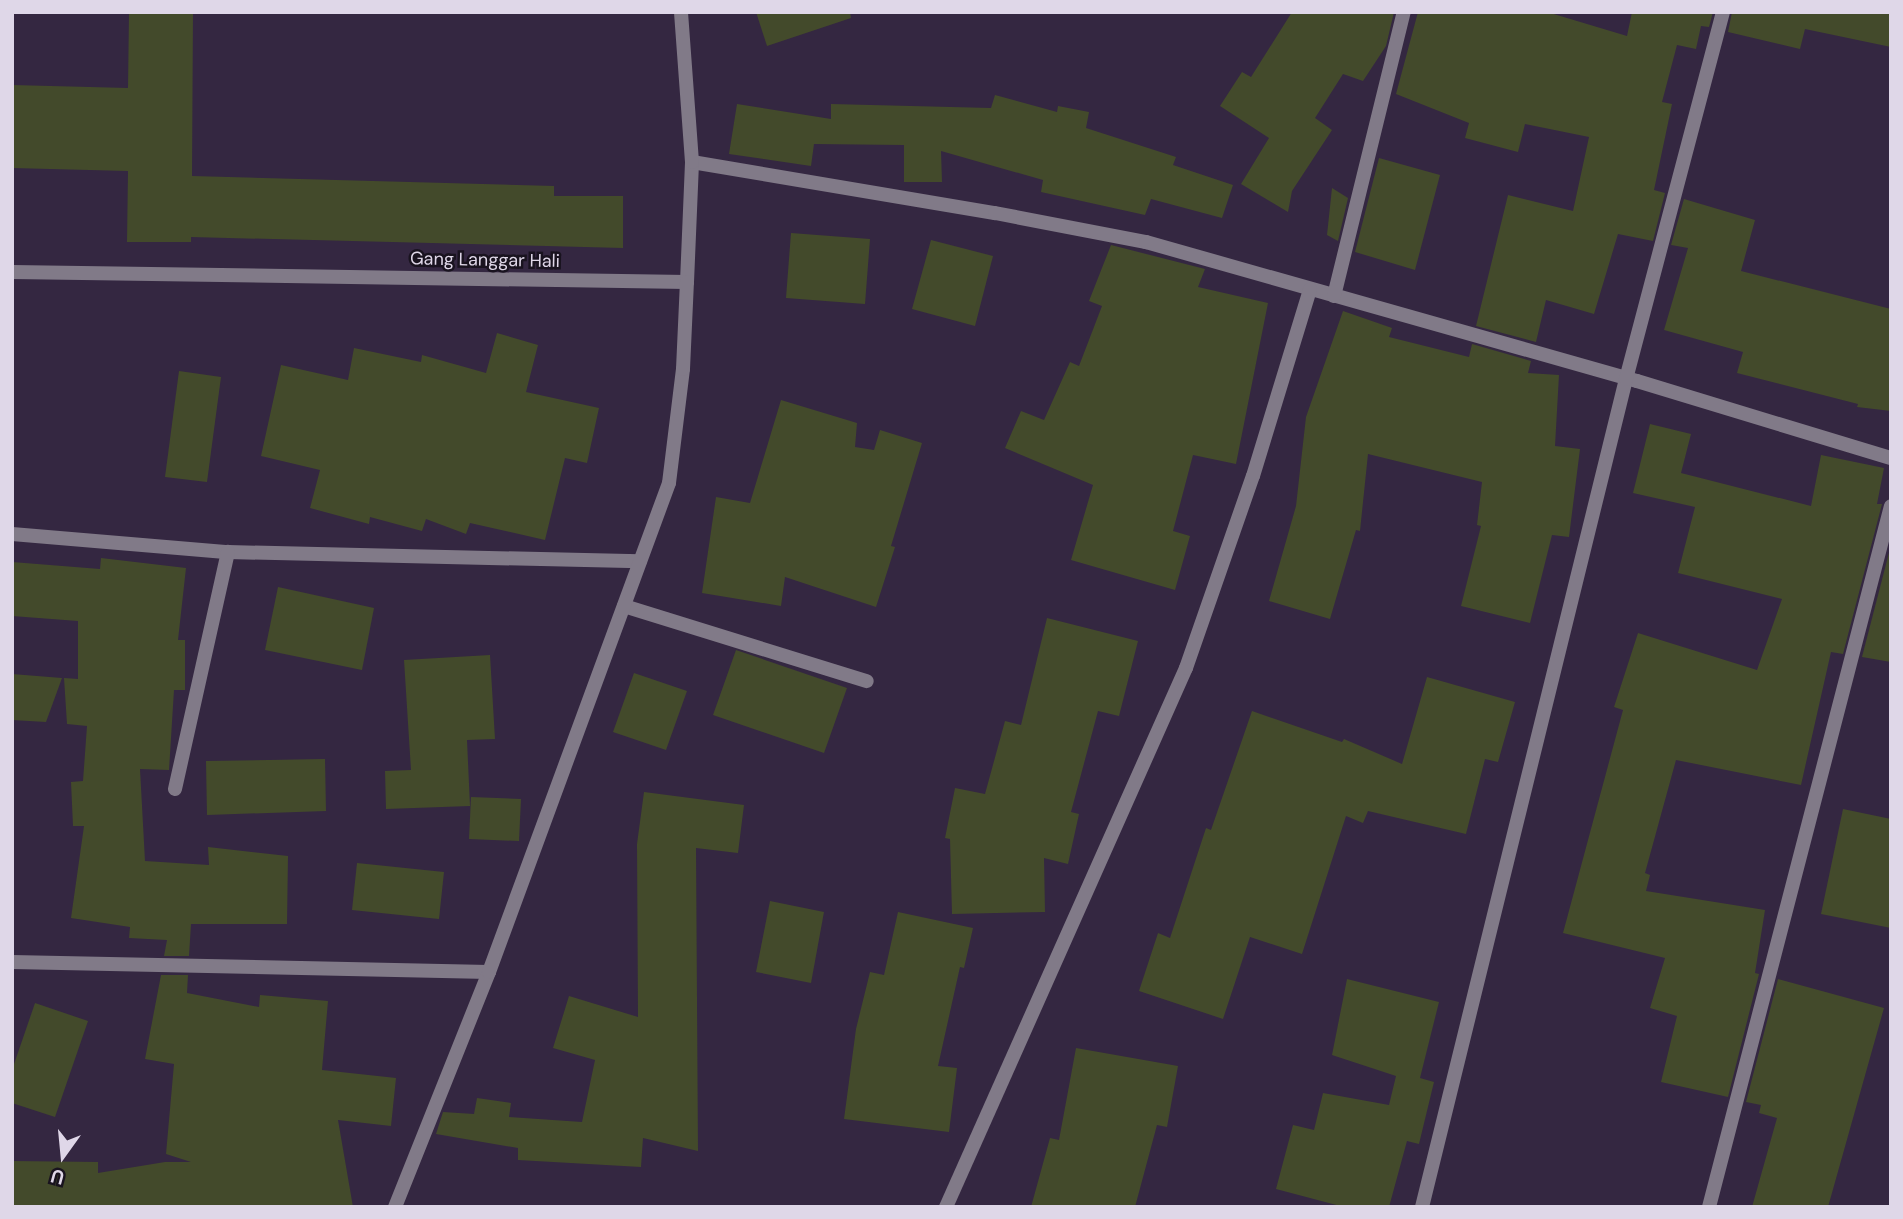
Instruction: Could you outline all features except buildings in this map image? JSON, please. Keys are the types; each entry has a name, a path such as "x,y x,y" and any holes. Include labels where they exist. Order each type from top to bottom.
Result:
{"street":[{"path":"395,1207 489,972 669,483 682,369 692,162 681,12"},
{"path":"1334,296 1404,12"},
{"path":"1422,1207 1626,379 1723,12"},
{"path":"692,162 996,213 1146,242 1891,458"},
{"name":"Gang Langgar Hali","path":"12,272 687,282"},
{"path":"946,1207 1186,668 1253,476 1310,289"},
{"path":"1709,1207 1891,506"},
{"path":"12,534 229,552 640,561"},
{"path":"175,789 229,552"},
{"path":"624,606 867,681"},
{"path":"12,962 489,972"}]}
